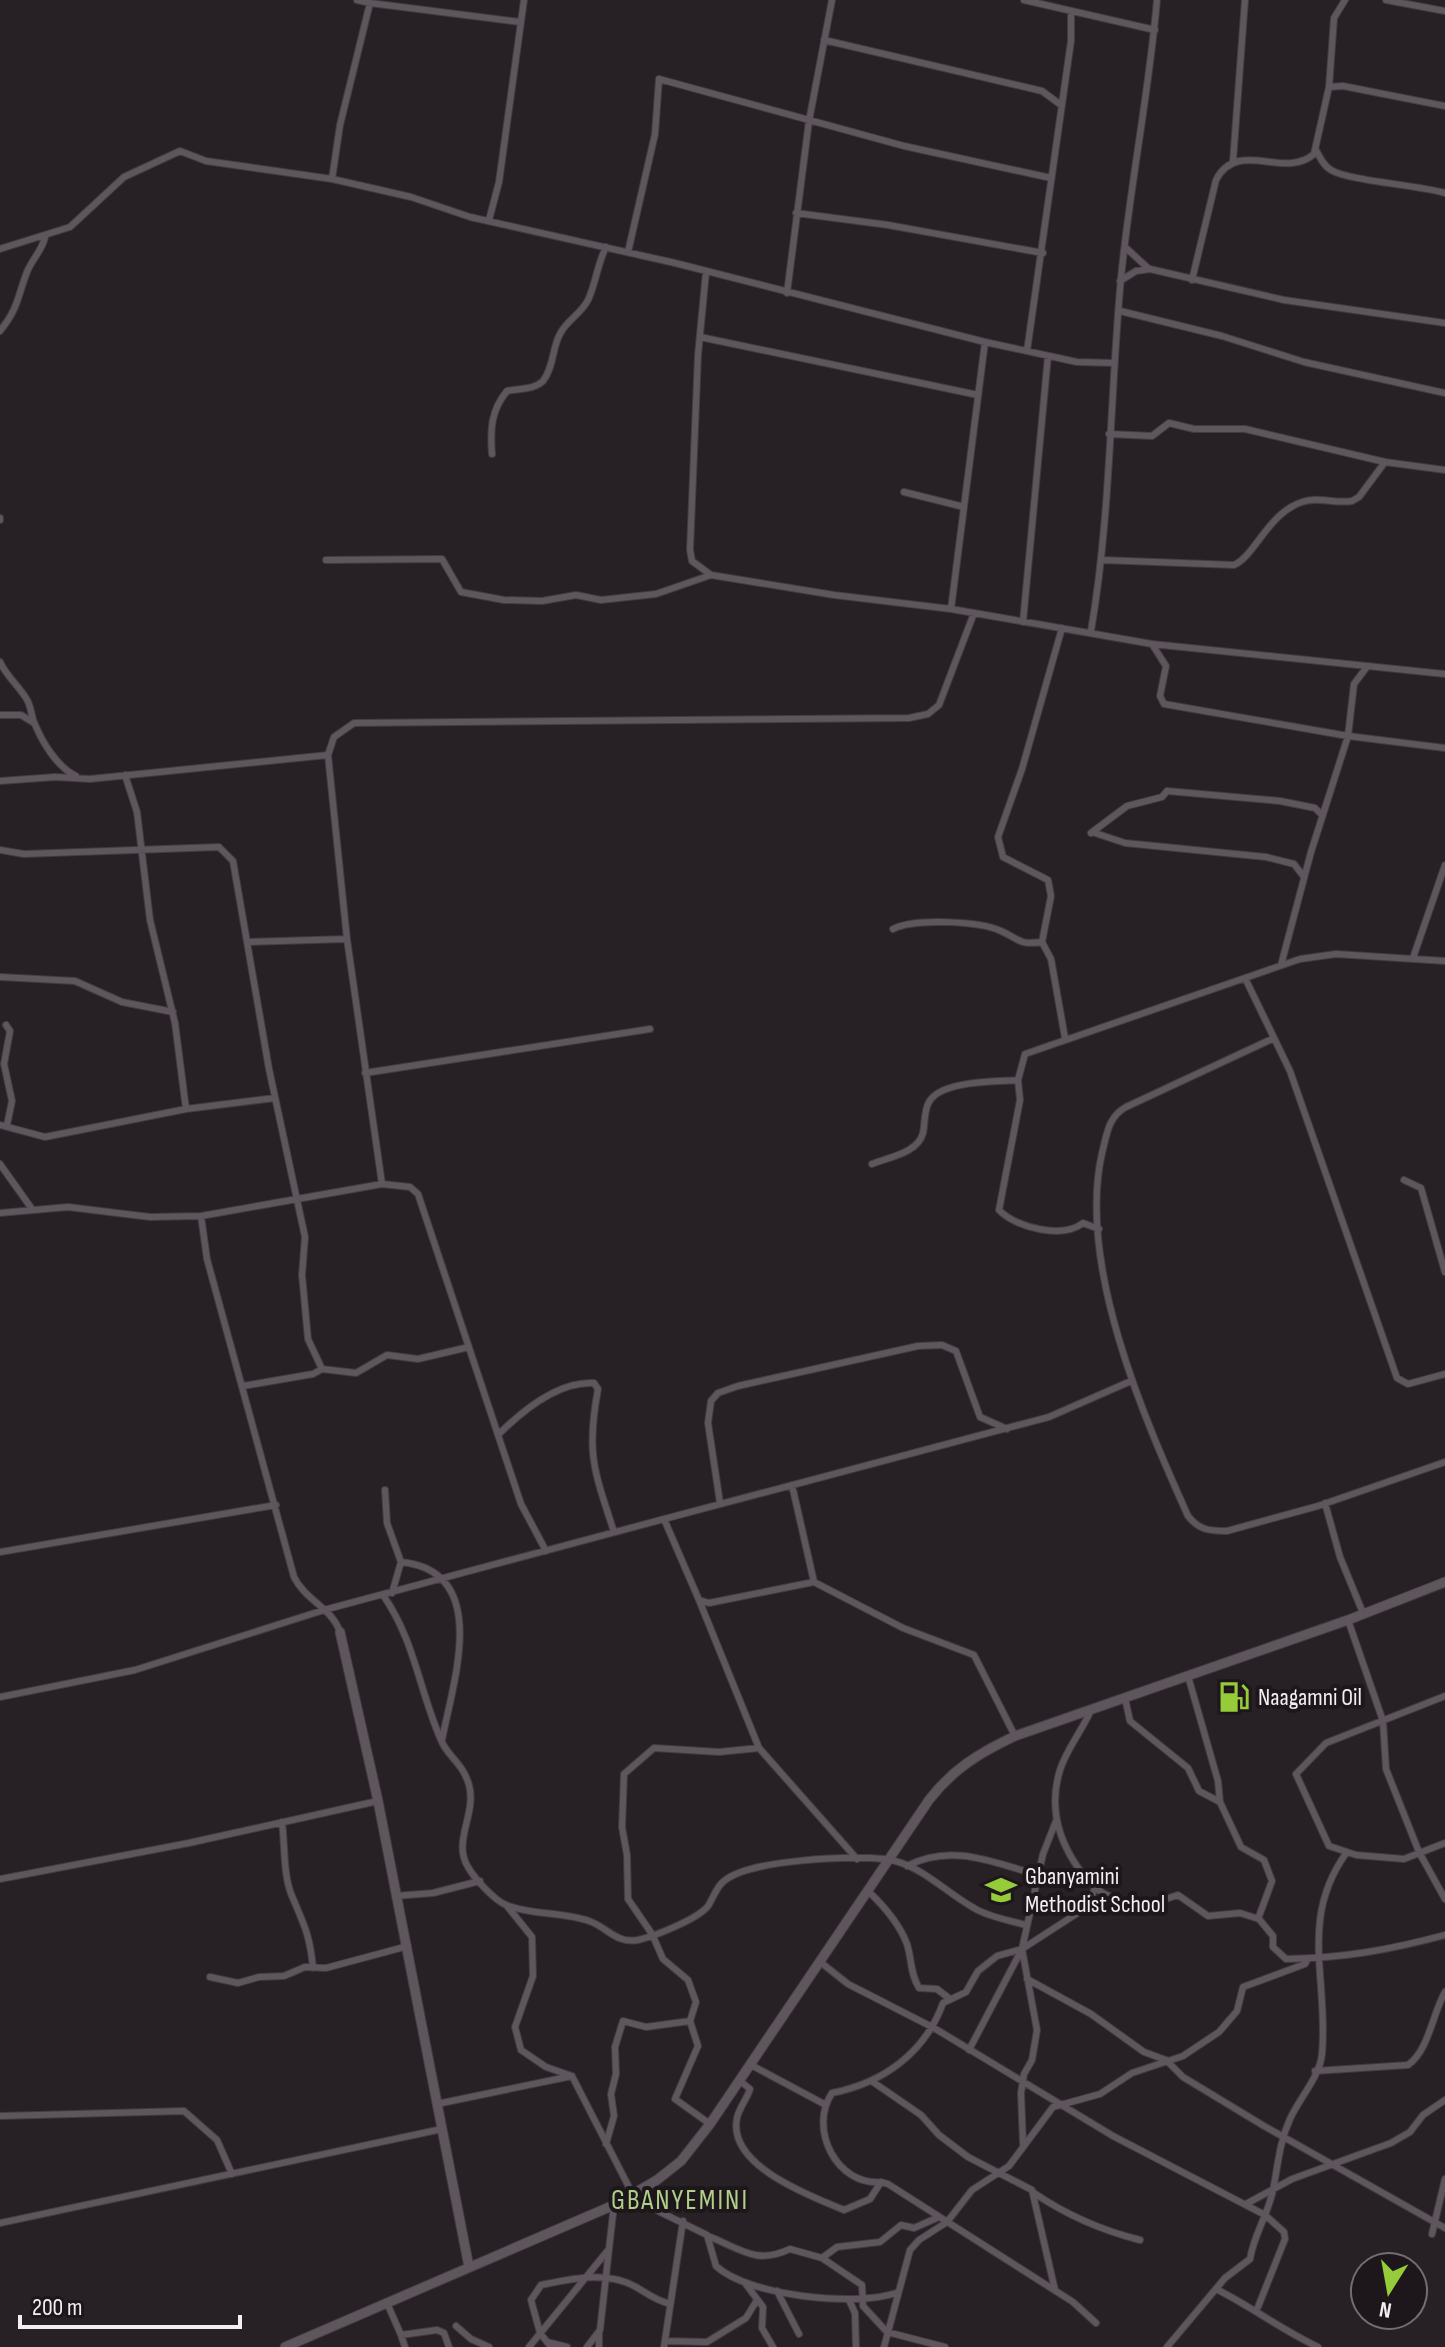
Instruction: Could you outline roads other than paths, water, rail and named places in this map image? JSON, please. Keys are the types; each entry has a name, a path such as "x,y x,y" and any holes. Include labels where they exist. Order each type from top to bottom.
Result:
{"main road":[{"path":"285,2347 300,2344 614,2205 635,2195 681,2161 751,2065 887,1859 953,1772 975,1755 1015,1736 1348,1620 1445,1582"},
{"path":"340,1632 408,1946 469,2267"}],"street":[{"path":"357,0 520,22"},
{"path":"427,10 428,0"},
{"path":"489,220 498,190 524,0"},
{"path":"787,293 809,121 832,0"},
{"path":"1024,0 1155,30"},
{"path":"1091,631 1102,560 1120,281 1157,0"},
{"path":"1233,161 1245,0"},
{"path":"1192,280 1216,180 1225,166 1233,161 1300,162 1312,157 1316,150 1329,87 1334,18 1345,0"},
{"path":"1386,0 1445,11"},
{"path":"332,179 340,125 370,3"},
{"path":"1027,351 1071,41 1071,11"},
{"path":"824,40 1042,91 1061,105"},
{"path":"628,252 655,134 659,79 809,121 1051,178"},
{"path":"1329,87 1343,86 1445,106"},
{"path":"1316,150 1325,165 1339,174 1412,183 1445,193"},
{"path":"0,249 70,227 124,177 180,151 206,161 332,179 985,342 1048,356 1114,363"},
{"path":"796,213 888,225 1043,253"},
{"path":"0,331 17,309 28,269 42,251 45,237"},
{"path":"492,454 490,428 500,400 507,391 534,387 543,380 552,363 561,331 577,317 588,300 598,263 606,247"},
{"path":"1125,247 1150,269"},
{"path":"1120,281 1136,271 1150,269 1284,300 1445,323"},
{"path":"706,272 690,550 692,561 711,575 834,595 951,609 1152,644 1445,674"},
{"path":"1120,311 1222,336 1304,362 1445,393"},
{"path":"700,337 978,395"},
{"path":"951,609 985,342"},
{"path":"1023,622 1048,356"},
{"path":"1109,434 1152,436 1169,423 1194,429 1245,429 1385,462 1445,470"},
{"path":"1102,560 1234,565 1275,519 1298,503 1352,501 1359,497 1385,462"},
{"path":"904,492 964,507"},
{"path":"326,560 442,559 461,592 504,600 542,601 576,595 601,600 656,594 711,575"},
{"path":"382,1184 347,939 328,755 334,737 347,725 379,721 862,719 928,714 939,705 949,685 974,613"},
{"path":"1062,628 1022,769 998,837 1003,857 1048,880 1051,896 1042,942 1051,959 1065,1038"},
{"path":"1152,644 1166,666 1160,696 1164,704 1348,736 1445,748"},
{"path":"0,662 10,681 27,699 34,723 65,771 80,778"},
{"path":"1281,965 1311,852 1348,736 1354,684 1358,674 1368,667"},
{"path":"0,715 21,715 34,723"},
{"path":"0,781 125,775 328,755"},
{"path":"125,775 137,812 150,920 173,1012 186,1109"},
{"path":"1304,877 1294,864 1259,856 1125,843 1105,834 1091,833 1127,806 1162,797 1167,791 1266,799 1315,808 1325,805"},
{"path":"1315,808 1322,815"},
{"path":"0,850 24,854 219,847 228,852 233,861 275,1098 305,1237 302,1275 308,1339 322,1369"},
{"path":"1294,864 1311,852"},
{"path":"1413,958 1445,865"},
{"path":"893,929 907,922 949,923 1000,930 1021,944 1042,942"},
{"path":"248,942 347,939"},
{"path":"1099,1229 1083,1223 1067,1233 1054,1233 1005,1216 999,1210 1020,1100 1018,1080 1025,1054 1281,965 1336,954 1445,961"},
{"path":"0,977 75,981 122,1002 173,1012"},
{"path":"1245,978 1290,1071 1397,1378 1408,1384 1445,1374"},
{"path":"6,1025 10,1031 4,1064 12,1101 4,1125 45,1137 186,1109 275,1098"},
{"path":"365,1073 650,1029"},
{"path":"1272,1039 1116,1112 1108,1128 1099,1168 1099,1229 1108,1294 1131,1381 1188,1516 1201,1528 1227,1531 1325,1503 1445,1462"},
{"path":"872,1164 914,1148 922,1137 928,1102 936,1095 977,1081 1018,1080"},
{"path":"0,1164 32,1209"},
{"path":"1404,1180 1421,1188 1445,1272"},
{"path":"0,1213 68,1207 138,1216 201,1216 382,1184 410,1187 418,1194 521,1504 546,1551"},
{"path":"201,1216 207,1259 294,1577 306,1596 324,1610 340,1632"},
{"path":"720,1503 709,1409 718,1393 738,1386 918,1346 942,1345 956,1351 980,1417 1007,1429"},
{"path":"243,1386 321,1372 322,1369 356,1373 387,1355 418,1359 469,1347"},
{"path":"0,1697 135,1670 324,1610 441,1577 1007,1429 1049,1417 1131,1381"},
{"path":"499,1434 544,1397 585,1383 594,1383 598,1389 591,1437 591,1463 614,1532"},
{"path":"792,1485 814,1582"},
{"path":"385,1490 387,1523 401,1562 392,1593"},
{"path":"1325,1503 1340,1557 1363,1613"},
{"path":"0,1552 276,1505"},
{"path":"664,1519 759,1748 857,1859"},
{"path":"401,1562 416,1564 441,1577 460,1611 460,1637 442,1744"},
{"path":"699,1600 709,1603 814,1582 918,1635 967,1650 983,1670 1015,1736"},
{"path":"383,1595 408,1637 419,1682 442,1744 459,1761 470,1787 472,1806 461,1846 467,1866 507,1906 532,1937 533,1976 515,2027 521,2050 534,2061 572,2076 635,2195 660,2212 757,2257 769,2259 790,2249 822,2258 862,2285 861,2300 868,2314 887,2332 945,2347"},
{"path":"1348,1620 1383,1721 1386,1769 1419,1852 1445,1899"},
{"path":"1188,1676 1218,1781 1220,1802 1241,1847 1264,1860 1272,1881 1258,1919"},
{"path":"1445,1696 1326,1743 1296,1774 1329,1846 1347,1852 1404,1859 1445,1843"},
{"path":"1125,1698 1130,1721 1188,1768 1199,1791 1220,1802"},
{"path":"1091,1710 1060,1770 1054,1799 1056,1821 1069,1855 1095,1888 1110,1899 1142,1905 1178,1895 1208,1916 1240,1913 1258,1919 1273,1936 1273,1947 1286,1959 1376,1953 1415,1939 1445,1935"},
{"path":"710,2124 675,2099 698,2046 690,2021 696,2002 688,1980 663,1959 652,1934 628,1899 627,1855 622,1827 624,1774 654,1748 719,1752 759,1748"},
{"path":"0,1879 378,1801"},
{"path":"1023,2145 1023,2082 1032,2060 1037,2030 1022,1949 1038,1875 1056,1821"},
{"path":"282,1822 291,1895 302,1913 311,1940 313,1968"},
{"path":"906,1866 924,1857 950,1852 1038,1875"},
{"path":"1167,2347 1216,2289 1250,2259 1254,2234 1265,2215 1273,2190 1276,2161 1284,2137 1322,2057 1316,1934 1330,1883 1347,1852"},
{"path":"507,1906 569,1915 594,1922 621,1940 638,1940 695,1919 708,1907 724,1881 737,1875 786,1862 887,1859 906,1866 977,1910 1025,1925"},
{"path":"395,1896 433,1893 480,1881"},
{"path":"1095,1888 1087,1907 1022,1949 997,1956 978,1971 966,1992 943,2003 934,2028 914,2052 873,2082 832,2093 824,2104 823,2119 833,2161 853,2178 881,2182 1055,2291 1096,2323"},
{"path":"866,1889 888,1910 907,1945 911,1974 919,1988 937,1989 950,1999"},
{"path":"210,1977 238,1983 326,1968 408,1946"},
{"path":"969,2050 1022,1949"},
{"path":"884,2347 910,2250 932,2229 947,2222 972,2190 1016,2158 1043,2116 1063,2103 1100,2094 1132,2073 1183,2056 1219,2032 1237,2011 1243,1987 1305,1964 1308,1959"},
{"path":"819,1961 848,1984 934,2028 1063,2103 1113,2136 1265,2215 1284,2232 1285,2239 1266,2278 1258,2307"},
{"path":"1027,1979 1091,2014 1144,2052 1166,2060 1183,2077 1445,2228"},
{"path":"1315,2071 1408,2065 1421,2056 1435,2010 1445,1992"},
{"path":"606,2144 614,2116 611,2094 616,2074 615,2047 623,2021 646,2027 690,2021"},
{"path":"751,2065 824,2104"},
{"path":"437,2104 572,2076"},
{"path":"740,2081 750,2089 737,2118 738,2135 751,2156 767,2173 844,2210 870,2199 881,2182"},
{"path":"873,2082 921,2115 939,2135 968,2157 1034,2193 1064,2214 1099,2229 1140,2240"},
{"path":"1245,2204 1410,2132 1423,2115 1445,2100"},
{"path":"0,2116 184,2111 217,2140 232,2174"},
{"path":"0,2223 442,2129"},
{"path":"1432,2234 1445,2179"},
{"path":"1034,2193 1055,2291"},
{"path":"599,2347 614,2205"},
{"path":"822,2258 837,2247 880,2242 901,2225 914,2228 939,2217"},
{"path":"683,2221 664,2344 697,2345 746,2318 757,2300"},
{"path":"707,2235 716,2266 745,2283 777,2291 849,2300 896,2293"},
{"path":"529,2347 609,2249"},
{"path":"550,2345 540,2333 531,2300 541,2285 584,2276 607,2278 634,2286 647,2297 670,2304"},
{"path":"745,2283 763,2307 762,2328 773,2347"},
{"path":"1216,2289 1252,2307 1278,2329 1318,2347"},
{"path":"777,2291 799,2334"},
{"path":"849,2300 855,2313 856,2347"},
{"path":"387,2303 405,2347"},
{"path":"456,2326 471,2339 489,2347"},
{"path":"401,2335 437,2330 444,2333 449,2347"},
{"path":"587,2347 600,2330"},
{"path":"535,2341 567,2347"}],"place":[{"name":"Naagamni Oil","path":"1234,1697"},
{"name":"Gbanyamini Methodist School","path":"1001,1890"}],"district":[{"name":"GBANYEMINI","path":"680,2199"}]}
